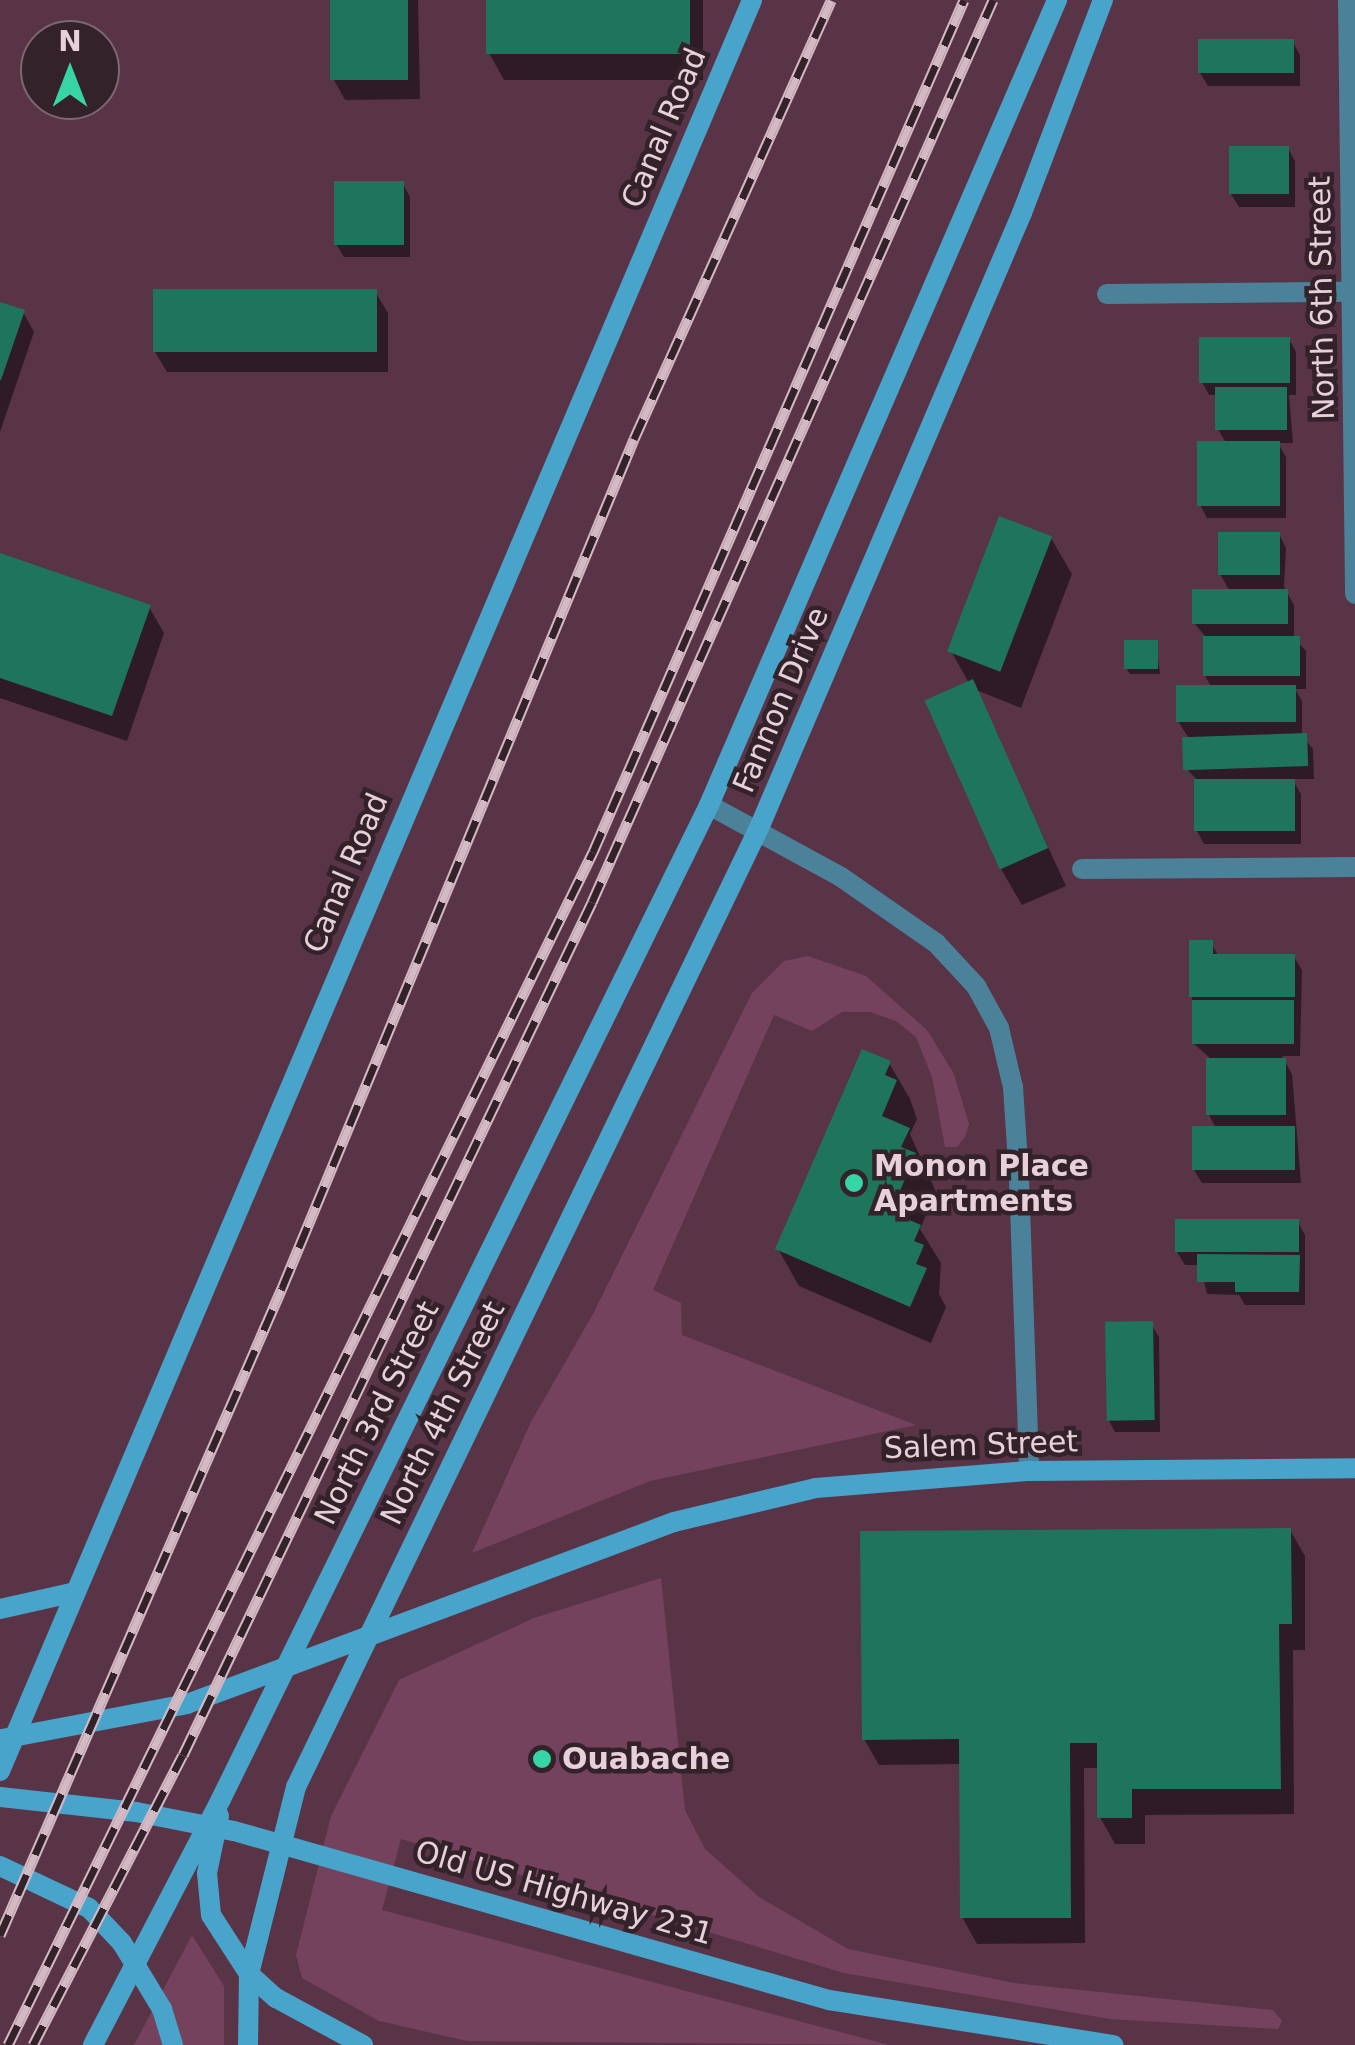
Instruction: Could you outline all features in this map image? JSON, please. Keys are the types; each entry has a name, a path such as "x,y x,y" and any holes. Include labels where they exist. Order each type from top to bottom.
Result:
{"street":[{"name":"Canal Road","path":"0,1770 71,1593 752,0"},
{"name":"Fannon Drive","path":"709,805 1057,0"},
{"name":"Fannon Drive","path":"1028,1472 1020,1178 1013,1087 999,1028 976,986 936,943 759,828 1022,214 1104,0"},
{"name":"North 6th Street","path":"1348,0 1355,594"},
{"path":"1107,294 1354,292"},
{"path":"709,805 759,828"},
{"name":"North 3rd Street","path":"93,2045 222,1799 709,805"},
{"name":"North 4th Street","path":"248,2045 249,1974 268,1884 296,1787 759,828"},
{"path":"1082,869 1355,867"},
{"name":"Salem Street","path":"0,1739 187,1704 618,1542 816,1488 1028,1472 1355,1468"},
{"path":"0,1609 71,1593"},
{"name":"Old US Highway 231","path":"0,1797 136,1812 234,1831 829,2000 1113,2045"},
{"path":"222,1799 207,1894 211,1914 249,1974 288,2007 362,2045"},
{"path":"0,1866 55,1887 111,1931 162,2008 173,2045"}],"shaded area":[{"path":"808,956 866,976 927,1030 954,1074 969,1124 965,1137 957,1147 945,1147 932,1077 916,1037 896,1021 870,1012 842,1012 812,1031 774,1015 653,1290 681,1303 682,1335 916,1425 650,1481 472,1553 531,1422 593,1314 752,993 784,961"},
{"path":"661,1578 685,1810 705,1849 759,1897 848,1949 1014,1983 1273,2010 1282,2021 1278,2029 1110,2019 844,1973 401,1839 382,1910 889,2045 467,2041 379,2021 302,1978 296,1955 331,1816 399,1680 534,1618"},
{"path":"192,1935 224,1986 224,2045 134,2045"}],"building":[{"path":"330,0 408,0 408,80 330,80"},
{"path":"486,0 690,0 690,54 486,54"},
{"path":"1198,39 1294,39 1294,73 1198,73"},
{"path":"1229,146 1289,146 1289,194 1229,194"},
{"path":"334,181 404,181 404,245 334,245"},
{"path":"153,289 377,289 377,352 153,352"},
{"path":"0,302 25,310 1,380 0,380"},
{"path":"1199,337 1290,337 1290,383 1199,383"},
{"path":"1215,387 1287,387 1287,430 1215,430"},
{"path":"1197,441 1280,441 1280,506 1197,506"},
{"path":"999,516 1052,536 1000,672 947,651"},
{"path":"1218,532 1280,532 1280,575 1218,575"},
{"path":"0,553 151,605 112,716 0,678"},
{"path":"1192,589 1288,589 1288,624 1192,624"},
{"path":"1203,636 1300,636 1300,676 1203,676"},
{"path":"1124,640 1158,640 1158,669 1124,669"},
{"path":"973,679 1048,848 1000,870 925,701"},
{"path":"1176,685 1296,685 1296,722 1176,722"},
{"path":"1307,733 1308,766 1183,770 1182,737"},
{"path":"1194,779 1295,779 1295,831 1194,831"},
{"path":"1189,940 1213,940 1213,954 1295,954 1295,997 1189,997"},
{"path":"1192,1000 1294,1000 1294,1044 1192,1044"},
{"name":"Monon Place Apartments","path":"862,1049 891,1061 885,1075 897,1080 882,1116 910,1128 901,1147 916,1153 891,1212 921,1225 914,1241 924,1245 916,1264 927,1268 910,1307 775,1249"},
{"path":"1206,1058 1286,1058 1286,1115 1206,1115"},
{"path":"1192,1126 1295,1126 1295,1170 1192,1170"},
{"path":"1175,1219 1299,1219 1299,1252 1175,1252"},
{"path":"1197,1254 1300,1255 1299,1292 1235,1292 1235,1282 1197,1282"},
{"path":"1153,1321 1155,1420 1107,1421 1105,1322"},
{"path":"1291,1528 1292,1624 1279,1624 1281,1789 1132,1789 1132,1818 1097,1818 1097,1743 1070,1743 1071,1918 960,1918 959,1739 862,1740 860,1531"}],"railway":[{"path":"0,1935 282,1288 634,439 831,0"},
{"path":"8,2045 593,852 964,0"},
{"path":"33,2045 183,1755 592,902 993,0"}],"place":[{"name":"Monon Place Apartments","path":"854,1183"},
{"name":"Ouabache","path":"542,1759"}]}
